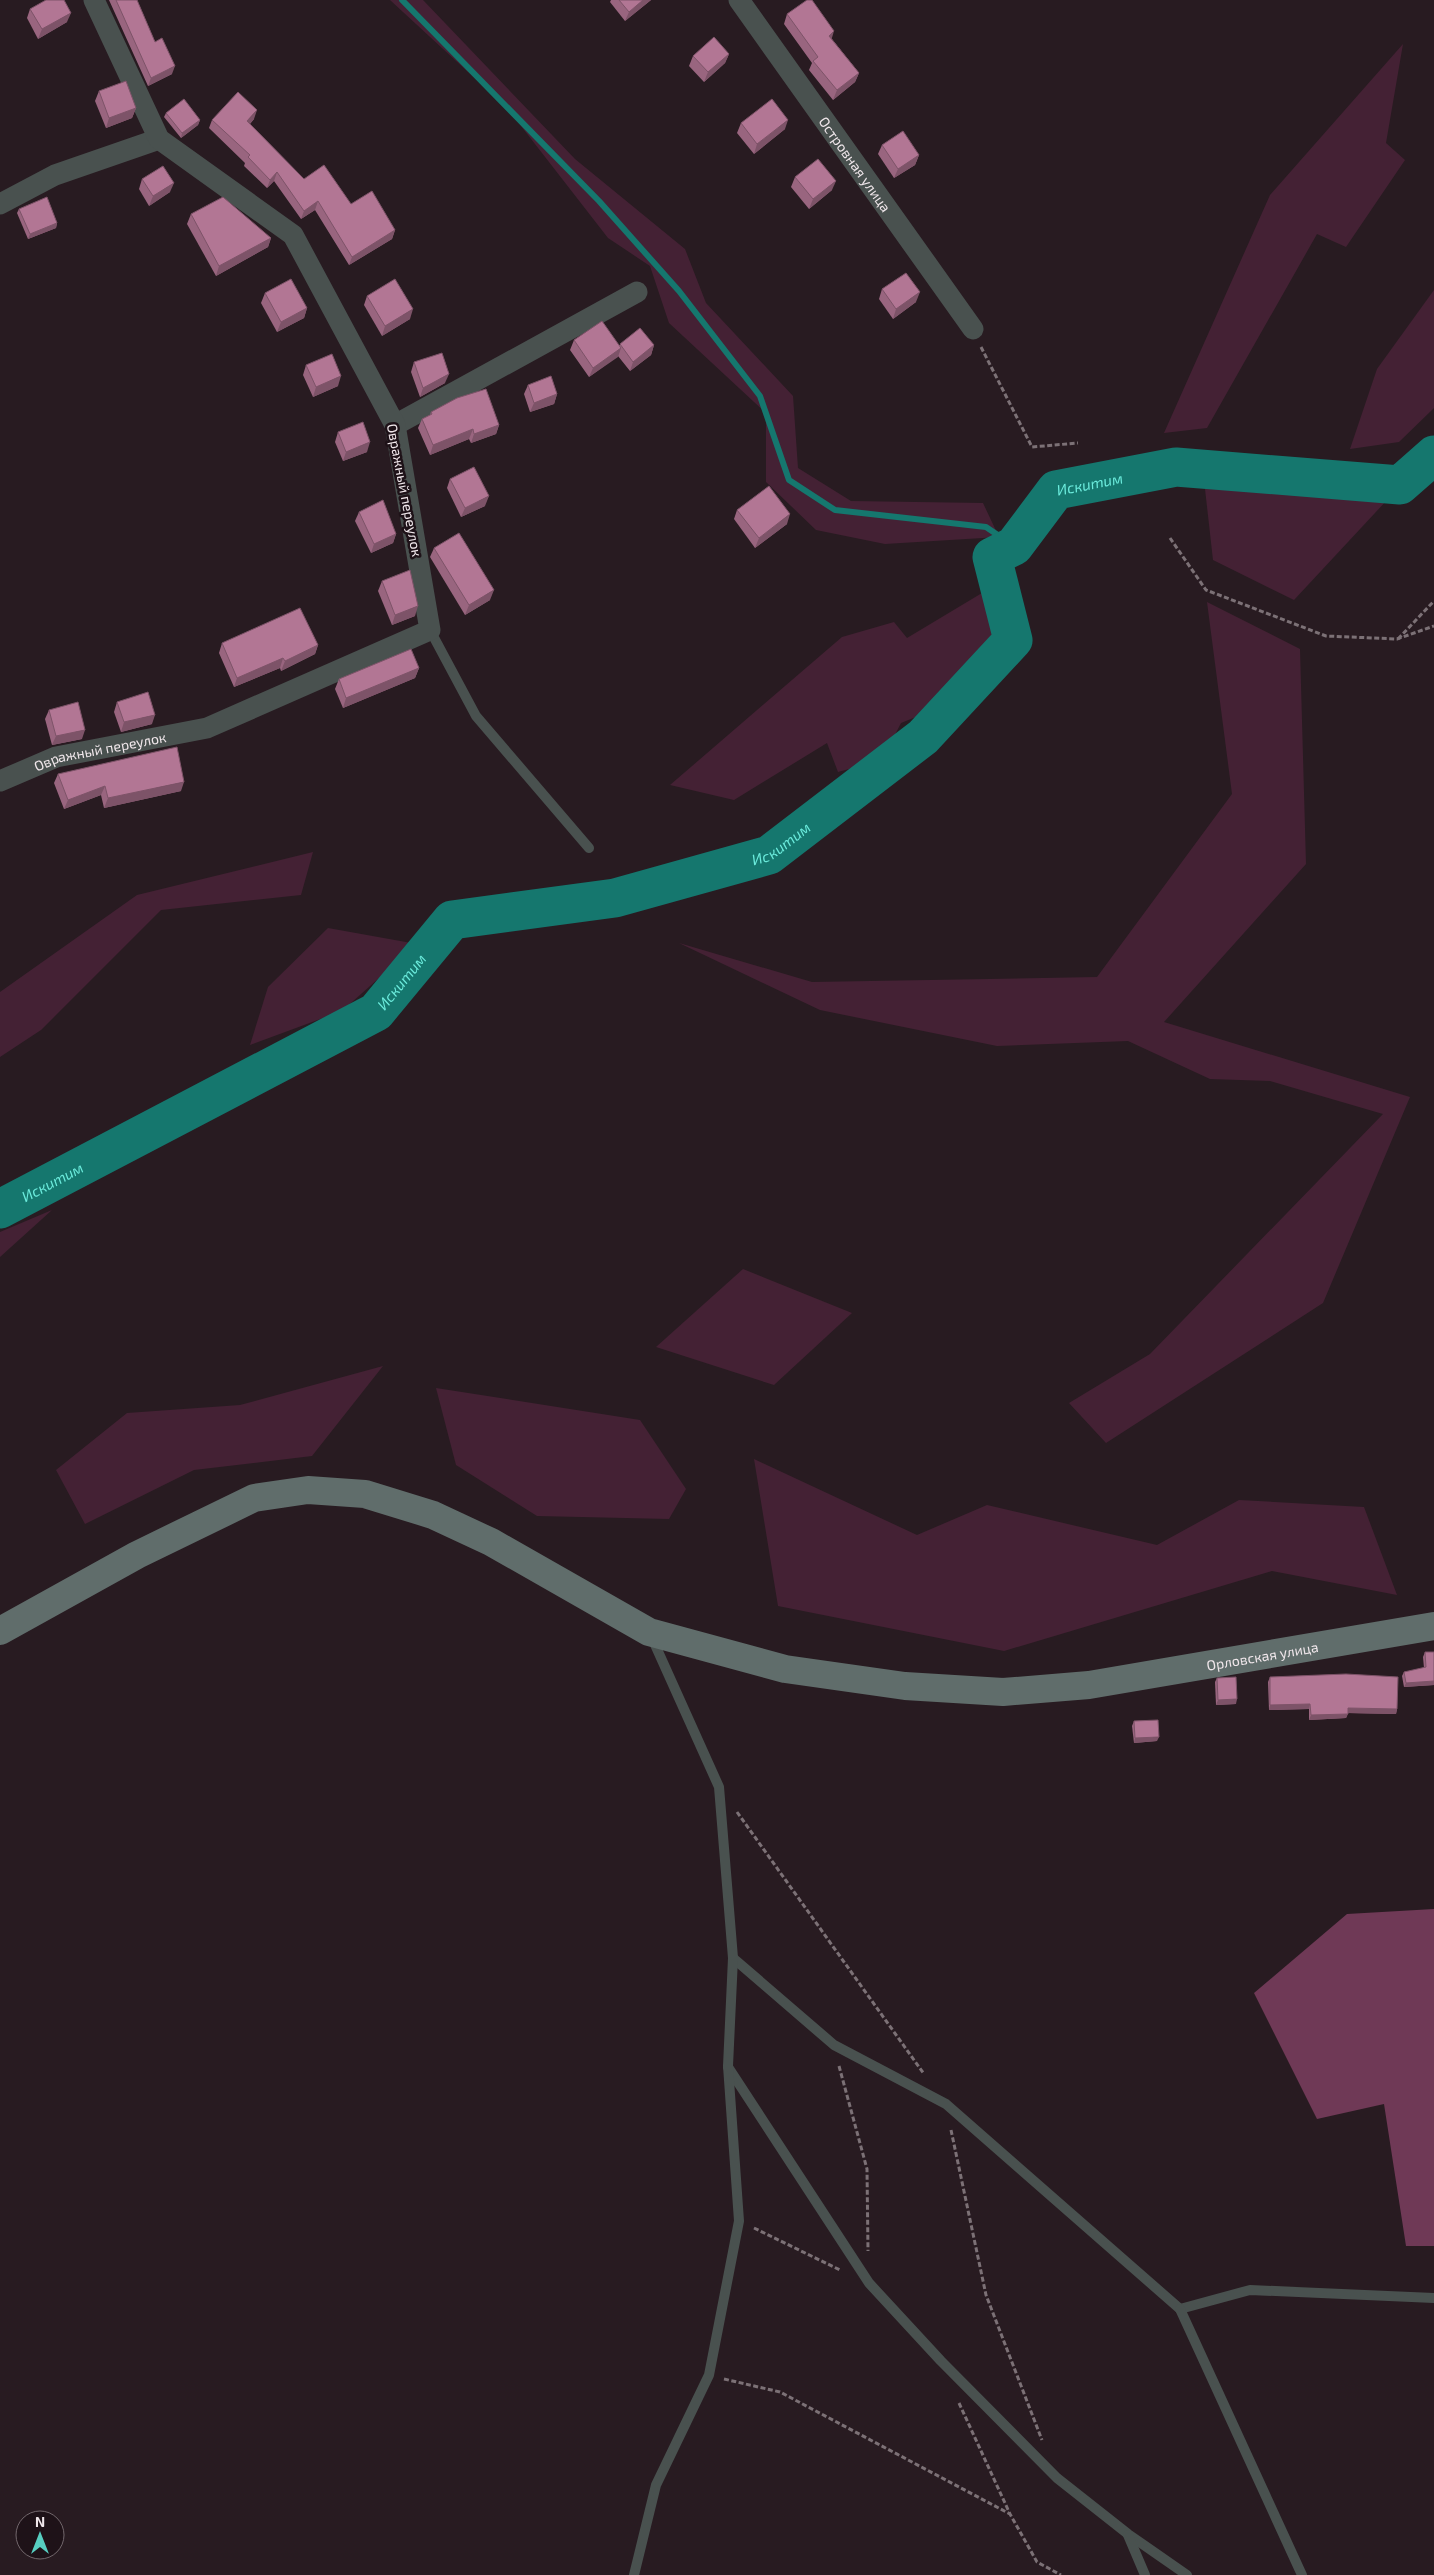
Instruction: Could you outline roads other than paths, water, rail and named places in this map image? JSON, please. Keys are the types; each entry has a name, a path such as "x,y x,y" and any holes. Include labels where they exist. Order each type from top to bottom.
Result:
{"main road":[{"name":"Орловская улица","path":"0,1631 137,1555 254,1498 308,1490 364,1494 432,1514 491,1542 649,1632 785,1669 905,1686 1003,1692 1089,1684 1434,1626"}],"street":[{"name":"Овражный переулок","path":"0,781 56,757 208,728 430,630 395,425 293,235 159,139 94,0"},
{"name":"Островная улица","path":"739,0 972,329"},
{"path":"0,204 55,174 159,139"},
{"path":"395,425 637,292"}],"lane":[{"path":"430,630 476,716 589,848"},
{"path":"634,2575 656,2485 709,2375 740,2221 728,2066 733,1958 719,1787 649,1632"},
{"path":"733,1958 834,2046 946,2104 1180,2309 1302,2575"},
{"path":"728,2066 869,2283 941,2361 1057,2478 1128,2534 1187,2575"},
{"path":"1180,2309 1250,2290 1434,2298"},
{"path":"1128,2534 1145,2575"}],"waterway":[{"path":"402,0 599,201 679,291 760,396 789,480 835,510 986,527 1014,546"},
{"name":"Искитим","path":"0,1209 376,1012 452,920 615,898 769,855 923,737 1013,640 992,557 1014,546 1056,490 1176,467 1400,485 1434,455"}]}
